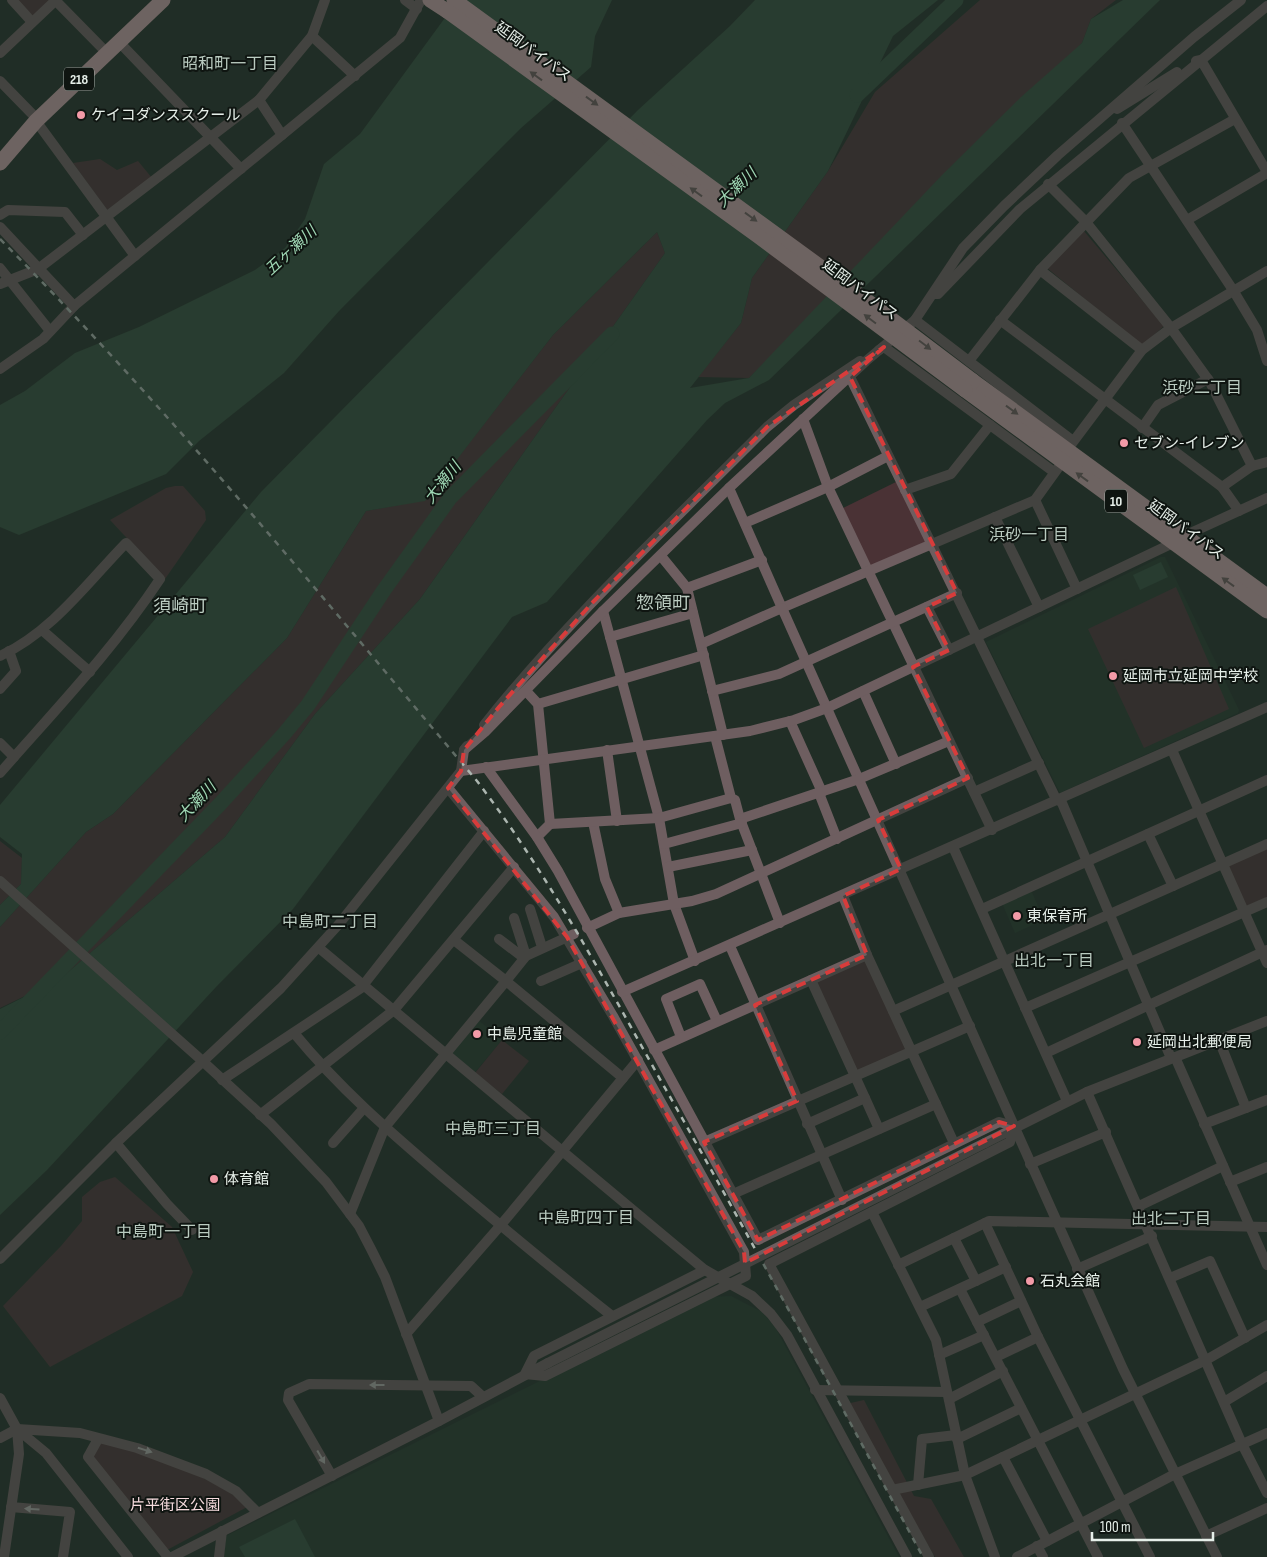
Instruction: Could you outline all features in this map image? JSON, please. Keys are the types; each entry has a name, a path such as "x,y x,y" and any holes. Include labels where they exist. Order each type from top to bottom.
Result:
{"highway":[{"name":"218","path":"0,163 37,120 163,0"},
{"name":"延岡バイパス","path":"430,0 969,385 1178,539 1267,611"},
{"name":"延岡バイパス","path":"454,0 870,303 969,385"},
{"name":"延岡バイパス","path":"1178,539 1267,596"}],"street":[{"path":"12,0 32,22"},
{"path":"0,53 56,0 107,54"},
{"path":"5,282 38,269 259,100 312,36 325,0"},
{"path":"0,369 50,331 74,306 400,38 419,4 405,0"},
{"path":"464,750 526,692 603,611 729,488 803,419 915,320 963,248 1058,155 1194,37 1241,0"},
{"path":"932,294 938,294 992,235 1048,184 1267,6"},
{"path":"312,36 355,76"},
{"path":"119,42 241,169"},
{"path":"1109,110 1119,109 1194,62 1201,60"},
{"path":"1187,220 1267,172 1201,60"},
{"path":"0,81 37,120 135,256"},
{"path":"259,100 282,135"},
{"path":"969,361 1040,270 1085,221 1129,178 1235,119"},
{"path":"1122,123 1233,290 1257,330 1267,361"},
{"path":"1048,184 1085,221 1171,328 1208,379 1252,466"},
{"path":"0,215 8,210 65,212 83,235"},
{"path":"0,227 74,306"},
{"path":"0,268 5,282 50,331"},
{"path":"1040,270 1142,350"},
{"path":"538,704 622,679 703,649 782,608 1035,500 1064,456 1142,350 1171,328 1267,271"},
{"path":"915,320 969,361 1064,456"},
{"path":"1000,320 1222,487 1240,511"},
{"path":"884,347 990,425 1064,456"},
{"path":"0,1259 200,1060 281,988 319,948 461,772 464,750 524,677 593,602 767,427 794,405 884,347"},
{"path":"850,377 957,593 1038,763 1055,797 1062,803 1148,1005 1267,1265"},
{"path":"1142,428 1158,405 1208,379"},
{"path":"803,419 828,487 992,830"},
{"path":"905,490 952,474 990,425"},
{"path":"745,524 828,487 888,456"},
{"path":"1222,487 1252,466 1267,462"},
{"path":"729,488 805,661 901,869 1077,1269 1135,1395 1217,1557"},
{"path":"461,772 545,758 719,735 790,721 827,708 863,692 1178,539 1267,498"},
{"path":"1035,500 1077,589"},
{"path":"995,517 1039,607"},
{"path":"0,689 16,671 5,654 42,630 126,543 160,579 129,626 0,773"},
{"path":"661,556 687,588 712,691 731,798"},
{"path":"687,588 762,560"},
{"path":"712,691 779,674 957,593"},
{"path":"927,607 949,650"},
{"path":"603,611 660,818 674,904 694,961"},
{"path":"610,637 693,613"},
{"path":"42,630 90,672"},
{"path":"526,692 538,704 545,758 550,824"},
{"path":"863,692 896,764"},
{"path":"622,992 730,946 1267,707"},
{"path":"790,721 820,792 837,839"},
{"path":"664,844 741,821 859,779 948,740"},
{"path":"0,743 14,757"},
{"path":"607,750 617,821"},
{"path":"1172,750 1244,912 1265,951 1267,963"},
{"path":"974,792 1038,763"},
{"path":"486,767 537,837 758,1240 999,1122 1014,1126"},
{"path":"588,928 619,914 705,898 968,778"},
{"path":"982,909 1267,780"},
{"path":"448,788 570,935 582,963 744,1252 746,1276 545,1376 525,1374"},
{"path":"537,837 550,824 660,818 731,798 736,800 741,821 780,923"},
{"path":"593,822 605,879 619,914"},
{"path":"222,1080 364,985 484,831"},
{"path":"1148,834 1173,886"},
{"path":"893,1011 1267,844"},
{"path":"953,846 1067,1100"},
{"path":"668,867 752,850"},
{"path":"260,1115 394,1010 514,867"},
{"path":"0,881 260,1115 326,1182 350,1214 371,1248 439,1421"},
{"path":"843,896 867,955 954,1143"},
{"path":"1026,1008 1267,902"},
{"path":"530,910 542,947"},
{"path":"514,918 525,957"},
{"path":"350,1214 385,1127 525,957 542,947 570,935"},
{"path":"499,939 525,957"},
{"path":"454,940 623,1078"},
{"path":"730,946 842,1200"},
{"path":"319,948 705,1270 752,1296 771,1314 787,1335 815,1390 907,1557"},
{"path":"1046,1053 1265,951"},
{"path":"654,1050 867,955"},
{"path":"541,982 582,963"},
{"path":"811,980 879,1129"},
{"path":"681,1037 666,999 700,984 718,1021"},
{"path":"172,1557 439,1421 525,1374 1067,1100 1267,1021"},
{"path":"704,1142 970,1026"},
{"path":"294,1033 321,1066 385,1127 500,1226 612,1316"},
{"path":"1219,1040 1246,1108"},
{"path":"406,1334 563,1152 638,1060"},
{"path":"1087,1092 1139,1206 1242,1444 1266,1489"},
{"path":"807,1124 865,1098"},
{"path":"1204,1124 1267,1100"},
{"path":"732,1194 936,1104"},
{"path":"333,1143 364,1108"},
{"path":"929,1557 769,1264 1010,1142 1014,1126"},
{"path":"1030,1164 1106,1132"},
{"path":"116,1143 167,1204 192,1230"},
{"path":"1139,1206 1223,1166"},
{"path":"1230,1182 1267,1167"},
{"path":"872,1212 936,1340 965,1475 995,1557"},
{"path":"898,1265 989,1221 1267,1227"},
{"path":"985,1223 1020,1301 1150,1557"},
{"path":"1077,1269 1152,1236"},
{"path":"954,1238 976,1281"},
{"path":"1170,1278 1210,1261 1246,1338"},
{"path":"920,1308 1006,1267"},
{"path":"525,1374 534,1356 705,1270"},
{"path":"960,1288 1098,1557"},
{"path":"977,1322 1020,1301"},
{"path":"892,1490 965,1475 1206,1360 1267,1325"},
{"path":"940,1355 984,1335"},
{"path":"996,1357 1038,1337"},
{"path":"815,1390 948,1396 1003,1371"},
{"path":"1224,1402 1267,1376"},
{"path":"332,1476 288,1400 290,1393 308,1384 471,1386 483,1398"},
{"path":"0,1398 17,1429 46,1453 128,1557"},
{"path":"918,1485 922,1439 957,1437 1021,1408"},
{"path":"0,1438 17,1429 80,1433 137,1448 206,1474 236,1491 258,1514"},
{"path":"4,1557 7,1515 19,1454 17,1429"},
{"path":"1017,1557 1175,1474 1267,1433"},
{"path":"98,1439 88,1456 168,1557"},
{"path":"1003,1457 1042,1544 1043,1557"},
{"path":"7,1515 66,1511 82,1498"},
{"path":"1206,1536 1267,1508"},
{"path":"64,1557 70,1512 66,1511"},
{"path":"219,1557 222,1532"}],"highlighted area":[{"path":"884,347 850,377 957,593 927,607 949,650 913,667 968,778 878,820 901,869 843,896 867,955 755,1005 797,1101 704,1142 758,1240 999,1122 1014,1126 745,1263 744,1252 567,937 448,788 461,771 464,750 499,707 593,602 767,427"}],"shaded area":[{"name":"延岡市立延岡中学校","path":"1161,557 1165,557 1239,710 1238,713 1060,793 986,642"},
{"path":"1031,890 1044,920 1015,933 1002,903"},
{"path":"477,1019 502,1040 475,1072 450,1052"},
{"path":"731,1296 762,1312 775,1327 899,1557 224,1557 226,1536 710,1297"}],"green space":[{"path":"16,0 50,0 33,16"},
{"path":"980,0 1116,0 1091,19 1082,43 749,378 698,377 741,323 752,278 828,171 875,92"},
{"path":"100,159 117,170 138,161 152,178 107,210 73,163"},
{"path":"1083,230 1164,326 1142,346 1047,268"},
{"path":"657,232 665,253 420,599 315,714 225,837 60,979 0,1008 0,927 86,832 113,814 287,638 366,511 425,500 553,335"},
{"path":"896,482 927,539 925,542 871,567 841,509"},
{"path":"183,486 205,511 206,520 165,579 110,520 166,488"},
{"path":"1176,587 1229,709 1144,748 1088,629"},
{"path":"0,841 22,858 21,884 0,905"},
{"path":"1267,847 1267,897 1245,907 1226,865"},
{"path":"865,960 907,1050 856,1072 815,982"},
{"path":"502,1040 529,1061 502,1094 475,1073"},
{"path":"115,1177 172,1227 193,1272 182,1296 50,1367 3,1306 61,1246 82,1221 82,1197 100,1182"},
{"path":"864,1400 914,1496 931,1499 964,1557 935,1557 846,1404"},
{"name":"片平街区公園","path":"98,1442 137,1452 196,1474 249,1506 167,1550 90,1455"}],"water":[{"name":"五ヶ瀬川","path":"458,0 612,0 595,36 591,67 521,128 339,311 284,373 199,441 166,474 19,535 0,527 0,405 25,391 75,353 139,327 255,270 285,248 305,219 324,164 360,134"},
{"path":"755,0 938,0 893,36 828,171 752,278 741,323 690,388 749,378 942,175 1021,97 1082,43 1091,19 1123,0 1160,0 769,380 725,403 707,420 547,602 512,617 293,909 216,987 47,1170 0,1215 0,1009 60,979 225,837 315,714 420,599 665,253 657,232 553,335 425,501 366,511 287,638 113,814 86,832 0,927 0,905 21,884 22,854 0,837 0,805 261,492 638,110 730,26"},
{"path":"1161,562 1168,577 1140,590 1133,575"},
{"path":"295,1519 315,1557 245,1557 239,1547"}],"waterway":[{"name":"大瀬川","path":"857,95 956,0"},
{"name":"大瀬川","path":"0,1032 220,804 284,734 308,705 384,590 450,498 612,334"}],"railway":[{"path":"0,239 63,304 185,437 477,781 504,817 553,893 599,970 763,1263 923,1557"}],"place":[{"name":"ケイコダンススクール","path":"81,115"},
{"name":"セブン-イレブン","path":"1124,443"},
{"name":"延岡市立延岡中学校","path":"1113,676"},
{"name":"東保育所","path":"1017,916"},
{"name":"中島児童館","path":"477,1034"},
{"name":"延岡出北郵便局","path":"1137,1042"},
{"name":"体育館","path":"214,1179"},
{"name":"石丸会館","path":"1030,1281"}],"district":[{"name":"昭和町一丁目","path":"230,64"},
{"name":"浜砂二丁目","path":"1202,388"},
{"name":"浜砂一丁目","path":"1029,535"},
{"name":"惣領町","path":"663,603"},
{"name":"須崎町","path":"180,606"},
{"name":"中島町二丁目","path":"330,922"},
{"name":"出北一丁目","path":"1054,961"},
{"name":"中島町三丁目","path":"493,1129"},
{"name":"中島町四丁目","path":"586,1218"},
{"name":"出北二丁目","path":"1171,1219"},
{"name":"中島町一丁目","path":"164,1232"}]}
